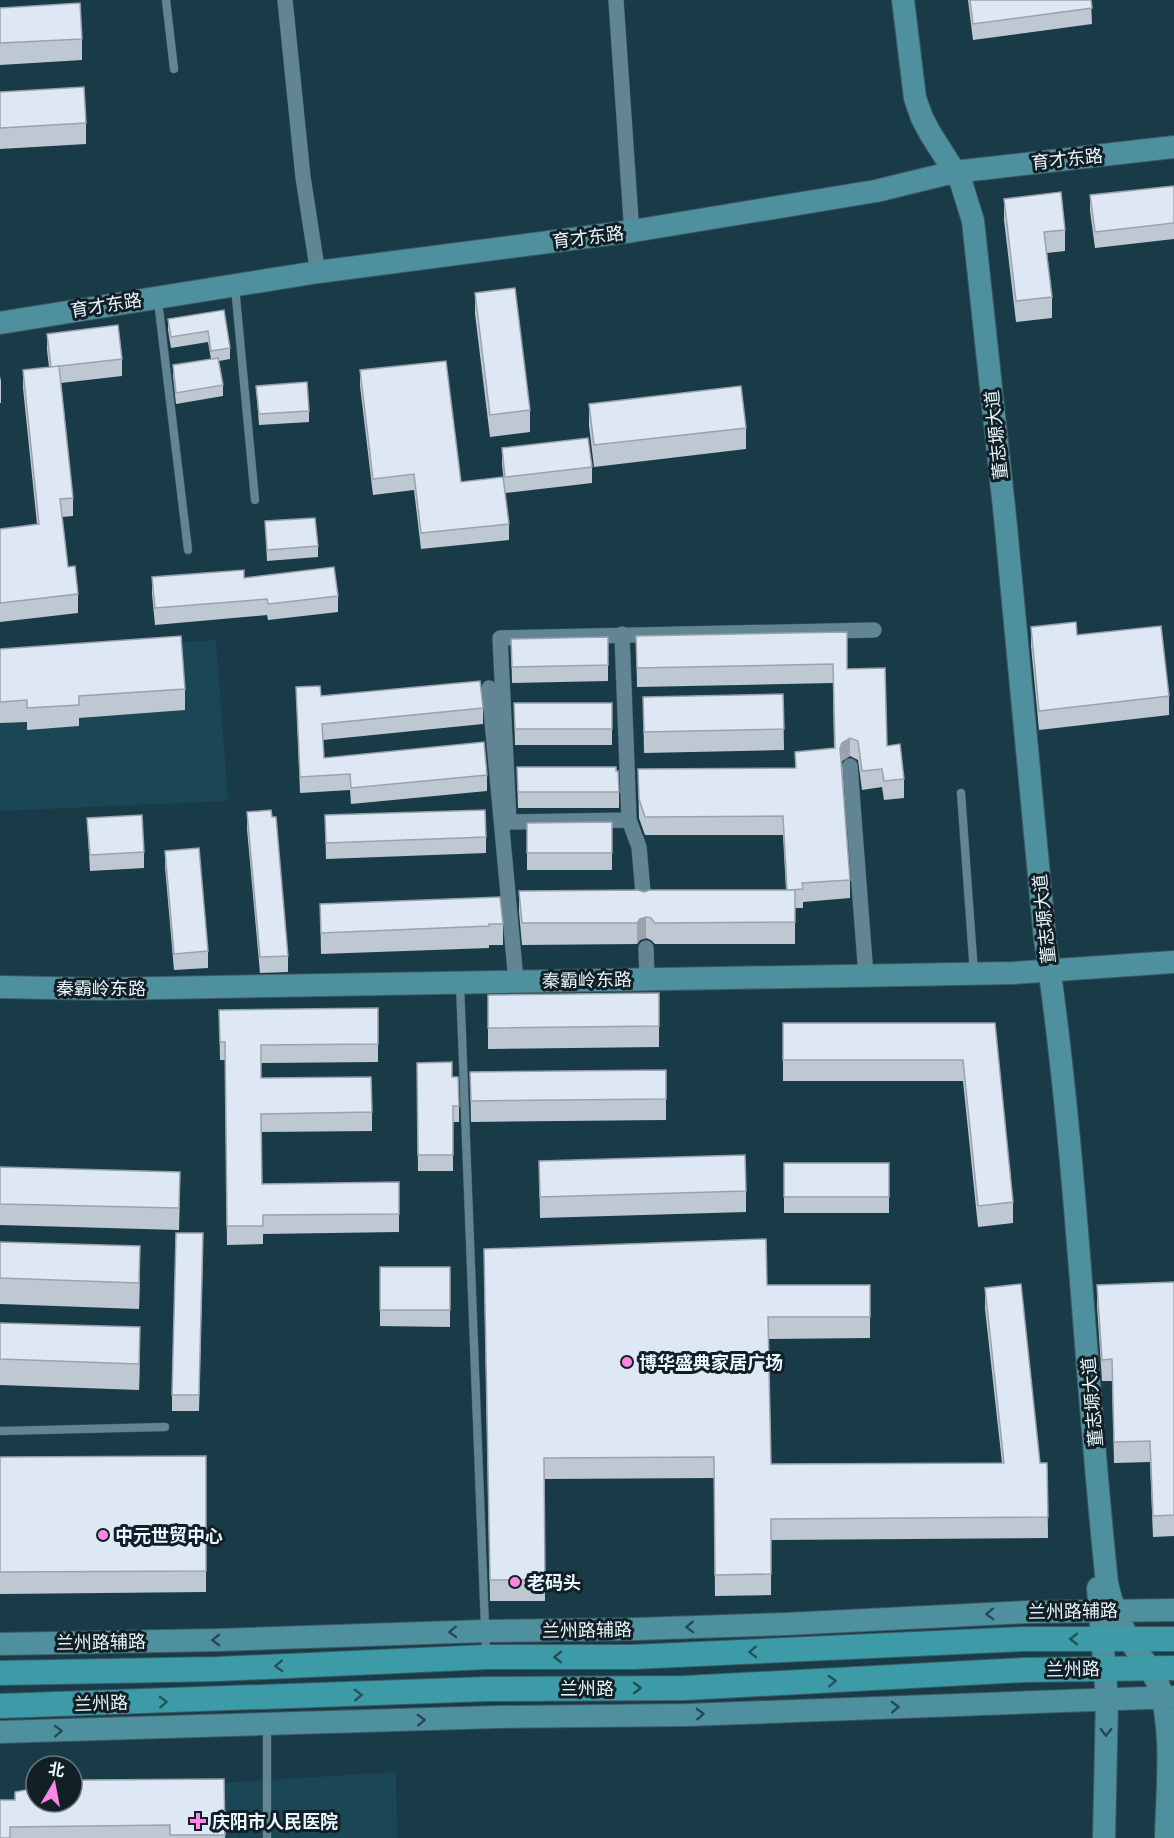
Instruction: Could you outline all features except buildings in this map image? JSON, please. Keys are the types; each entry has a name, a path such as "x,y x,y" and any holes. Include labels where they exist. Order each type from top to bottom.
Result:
{"main road":[{"name":"兰州路","path":"0,1672 218,1669 487,1657 632,1657 1023,1639 1174,1639"},
{"name":"兰州路","path":"0,1706 488,1689 685,1688 1024,1670 1174,1668"}],"street":[{"path":"285,0 303,177 316,261"},
{"path":"616,0 631,220"},
{"name":"董志塬大道","path":"894,0 905,100 920,137 961,182 975,238 1044,967 1074,1196 1106,1575 1111,1601 1102,1639 1107,1699 1104,1838"},
{"name":"董志塬大道","path":"903,0 915,98 946,168"},
{"name":"育才东路","path":"0,312 316,261 631,220 946,168 1174,136"},
{"name":"育才东路","path":"0,323 330,271 633,231 876,191 946,168 1174,147"},
{"path":"629,820 509,822 500,638 874,630"},
{"path":"622,634 629,820 639,847 644,904"},
{"path":"489,688 515,977"},
{"path":"850,766 866,972"},
{"path":"646,948 647,975"},
{"name":"秦霸岭东路","path":"1044,967 1174,954"},
{"name":"秦霸岭东路","path":"0,979 102,981 460,978 974,970 1174,962"},
{"name":"秦霸岭东路","path":"0,987 102,989 460,978"},
{"name":"兰州路辅路","path":"0,1644 637,1629 775,1625 906,1617 1174,1610"},
{"name":"董志塬大道","path":"1107,1611 1168,1697 1166,1838"},
{"path":"0,1732 686,1715 1168,1697"}],"lane":[{"path":"166,0 174,69"},
{"path":"235,285 255,500"},
{"path":"157,297 188,550"},
{"path":"961,793 974,970"},
{"path":"460,978 487,1657"},
{"path":"0,1431 165,1427"},
{"path":"267,1725 267,1838"}],"shaded area":[{"path":"216,640 228,801 0,811 0,655"},
{"name":"庆阳市人民医院","path":"396,1772 397,1838 0,1838 0,1804 15,1795 24,1798 24,1814 84,1814 84,1791"}],"place":[{"name":"博华盛典家居广场","path":"627,1362"},
{"name":"中元世贸中心","path":"103,1535"},
{"name":"老码头","path":"515,1582"},
{"name":"庆阳市人民医院","path":"198,1821"}]}
